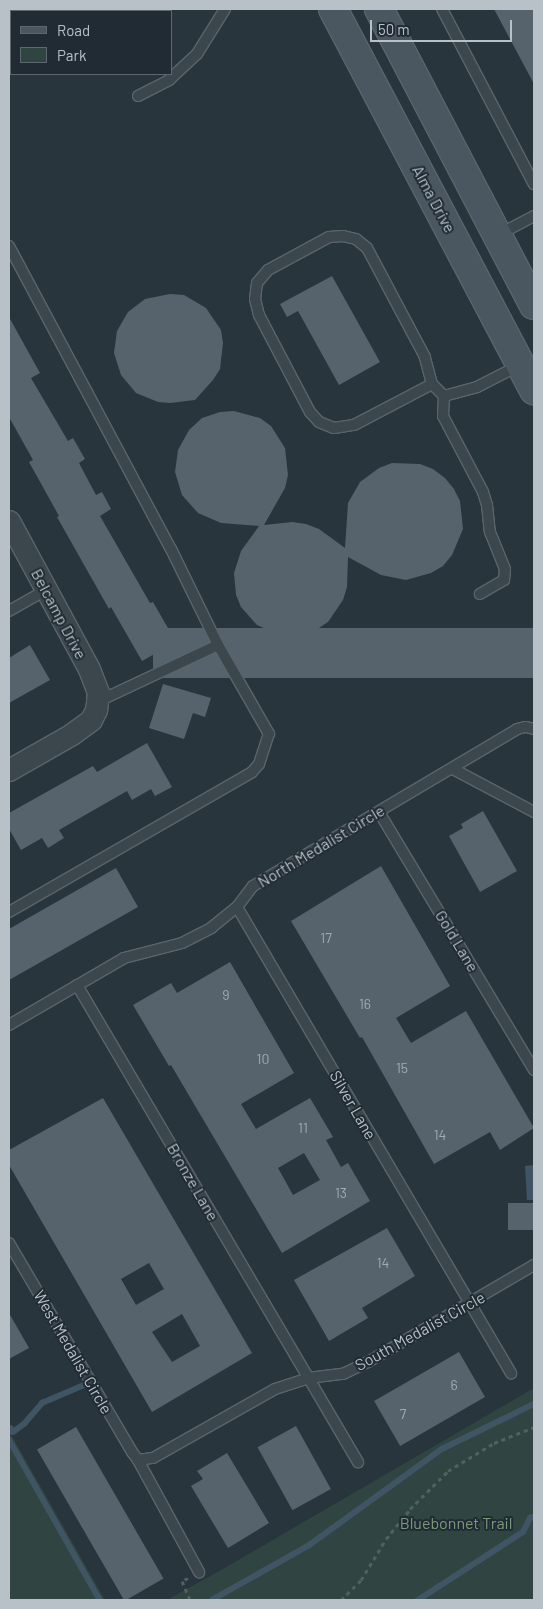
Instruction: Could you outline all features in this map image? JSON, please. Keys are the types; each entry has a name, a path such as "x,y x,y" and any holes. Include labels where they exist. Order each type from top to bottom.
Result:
{"main road":[{"name":"Alma Drive","path":"333,9 527,360 534,390"},
{"path":"379,9 534,305"}],"street":[{"name":"Belcamp Drive","path":"9,521 89,669 98,692 97,706"},
{"path":"9,770 72,734 91,720 97,706"}],"lane":[{"path":"138,96 169,80 198,54 225,9"},
{"path":"442,9 534,184"},
{"path":"498,235 534,216"},
{"path":"432,384 354,425 334,428 319,422 310,412 259,315 254,299 257,283 268,270 329,237 343,236 356,239 367,248 425,357 432,384 444,396 443,416 483,492 487,505 490,532 505,569 504,580 480,594"},
{"path":"9,246 171,549 218,645 269,734 259,764 252,772 9,912"},
{"path":"444,396 476,387 527,360"},
{"path":"9,611 46,590"},
{"path":"97,706 218,645"},
{"name":"North Medalist Circle","path":"9,1025 124,958 182,943 211,928 237,907 253,886 453,769 517,729 526,727 534,729"},
{"path":"453,769 534,812"},
{"name":"Gold Lane","path":"379,812 534,1070"},
{"name":"Silver Lane","path":"237,907 511,1374"},
{"name":"Bronze Lane","path":"77,986 358,1462"},
{"name":"West Medalist Circle","path":"9,1243 138,1460 199,1572"},
{"name":"South Medalist Circle","path":"138,1460 153,1458 275,1389 308,1378 344,1374 534,1265"}],"path":[{"path":"340,1600 361,1580 386,1539 410,1509 448,1471 494,1443 534,1427"}],"green space":[{"name":"Bluebonnet Trail","path":"534,1388 534,1600 167,1600 223,1569"},
{"path":"9,1431 105,1600 9,1600"}],"water":[{"path":"534,1165 534,1200 527,1200 525,1166"}],"building":[{"path":"494,9 534,9 534,84"},
{"path":"332,276 380,362 339,385 298,311 287,317 280,304"},
{"path":"170,294 184,295 206,308 221,330 223,343 220,369 213,380 195,400 170,403 158,402 136,393 121,375 114,353 117,331 128,312 145,299"},
{"path":"9,317 40,373 31,378 68,441 73,438 85,459 79,463 96,495 102,492 111,509 100,516 150,603 153,602 176,642 142,661 111,607 109,609 57,517 59,516 29,462 33,460 9,417"},
{"path":"234,411 260,418 271,426 285,448 288,475 285,488 264,525 292,522 306,524 319,529 345,548 348,503 360,482 379,468 392,463 420,464 433,469 445,478 454,489 460,501 463,529 452,555 443,566 431,573 406,580 381,575 348,557 347,587 343,600 328,622 316,630 292,636 280,635 257,625 241,607 236,595 234,573 241,551 259,526 221,523 198,513 182,495 175,472 178,450 189,430 202,418 220,412"},
{"path":"153,628 534,628 534,678 153,678"},
{"path":"30,645 50,680 9,703 9,658"},
{"path":"163,684 211,698 205,717 193,713 184,739 149,728"},
{"path":"147,743 172,787 155,796 151,789 132,800 127,791 59,830 64,838 48,848 42,838 21,850 9,829 9,813 93,766 97,772"},
{"path":"483,811 517,871 480,892 449,836 463,828 461,824"},
{"path":"381,866 450,986 396,1018 411,1043 466,1011 534,1128 500,1150 490,1132 434,1164 362,1037 360,1038 291,921"},
{"path":"116,868 138,907 9,980 9,929"},
{"path":"230,962 294,1073 241,1104 256,1129 310,1098 333,1137 326,1140 341,1167 348,1163 370,1201 282,1253 171,1065 169,1066 133,1005 171,983 177,993","holes":["304,1153 320,1180 293,1195 278,1168"]},
{"path":"103,1098 252,1353 152,1412 9,1165 9,1150","holes":["149,1263 164,1289 136,1305 121,1279","182,1314 200,1346 172,1362 152,1332"]},
{"path":"508,1203 534,1203 534,1230 508,1230"},
{"path":"387,1228 415,1276 362,1308 368,1318 329,1341 294,1280"},
{"path":"9,1313 29,1348 9,1359"},
{"path":"459,1352 485,1397 400,1446 374,1401"},
{"path":"296,1426 331,1489 292,1510 258,1447"},
{"path":"76,1427 164,1579 124,1600 37,1450"},
{"path":"227,1453 269,1523 228,1548 191,1486 203,1479 197,1471"}],"waterway":[{"path":"11,1428 13,1432 24,1424 42,1403 91,1382"},
{"path":"212,1600 308,1546 442,1449 534,1404"},
{"path":"9,1439 100,1600"},
{"path":"418,1600 523,1532 530,1518 534,1517"}]}
